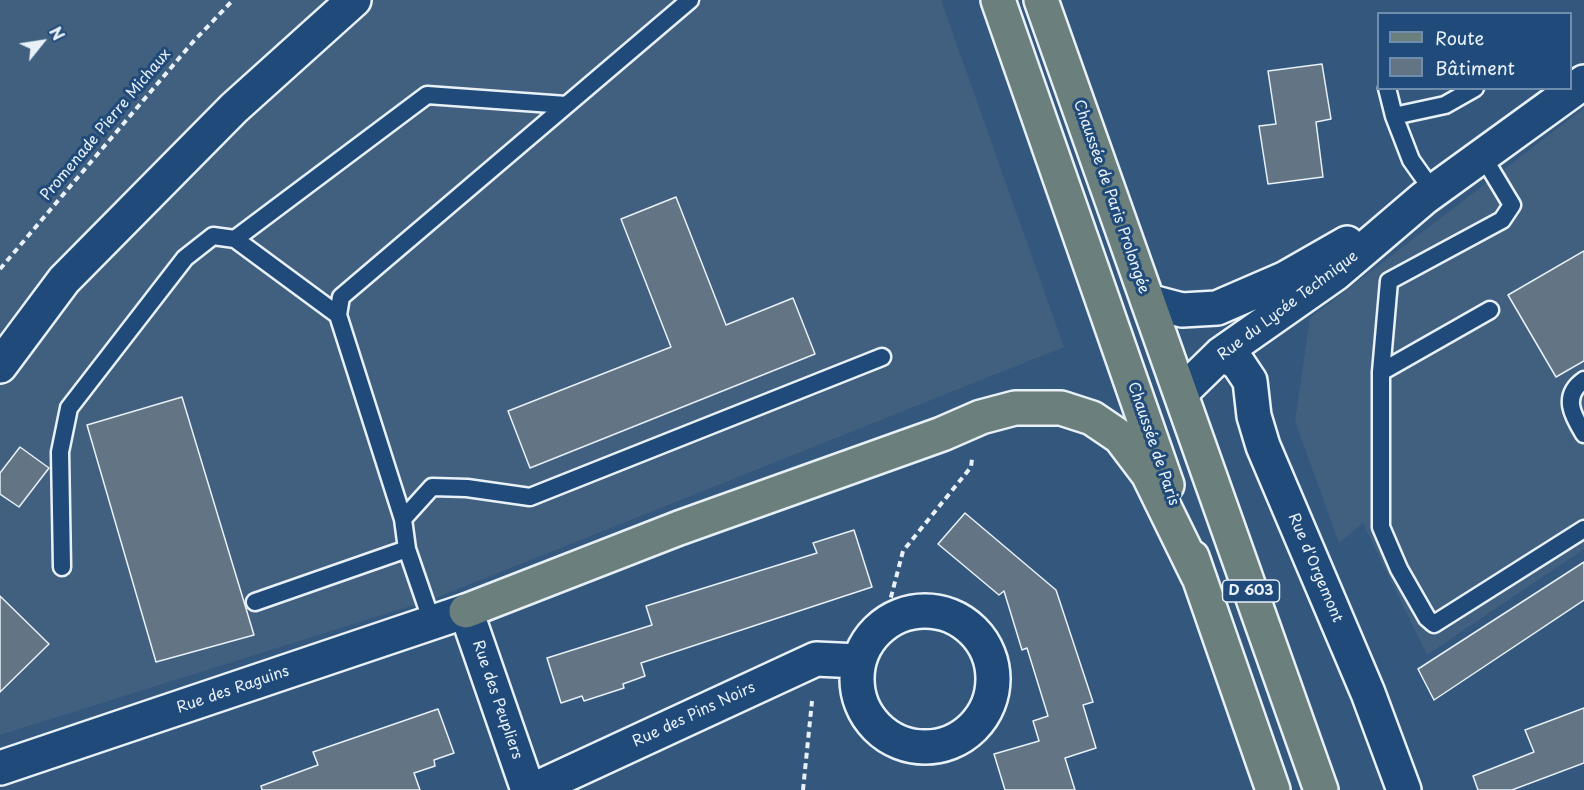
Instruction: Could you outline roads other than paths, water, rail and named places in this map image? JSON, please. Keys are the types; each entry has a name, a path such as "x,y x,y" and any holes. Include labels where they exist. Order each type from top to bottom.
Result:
{"main road":[{"path":"986,0 1022,68"},
{"name":"D 603","path":"998,0 1022,68"},
{"name":"Chaussée de Paris Prolongée","path":"1041,0 1181,393"},
{"name":"Chaussée de Paris","path":"1022,68 1198,576"},
{"name":"D 603","path":"1181,393 1321,790"},
{"path":"466,610 679,528 942,434 981,417 1015,408 1061,408 1092,418 1120,437 1148,474 1198,576"},
{"name":"D 603","path":"1198,576 1273,790"}],"street":[{"path":"0,366 64,280 234,108 347,2"},
{"name":"Rue du Lycée Technique","path":"1181,393 1221,354 1335,274 1428,195 1584,82"},
{"name":"Rue du Lycée Technique","path":"1148,301 1182,310 1217,308 1284,279 1428,195"},
{"name":"Rue d'Orgemont","path":"1221,354 1238,363 1250,381 1254,417 1263,446 1368,693 1404,790"},
{"name":"Rue des Raguins","path":"0,768 466,610"},
{"name":"Rue des Peupliers","path":"466,610 528,790"},
{"path":"930,611 948,615 965,623 978,636 988,652 993,670 992,689 986,708 975,725 960,737 941,745 921,746 901,743 884,732 870,718 860,700 857,680 860,661 867,644 879,629 894,618 911,612 930,611"},
{"name":"Rue des Pins Noirs","path":"533,790 816,659 860,661"}],"lane":[{"path":"432,622 407,549 403,519 338,315 341,297 690,0"},
{"path":"1388,90 1394,116 1428,195"},
{"path":"1394,116 1444,105 1471,90"},
{"path":"235,239 427,95 566,105"},
{"path":"1482,155 1512,205 1502,220 1389,281 1381,372 1381,527 1399,569 1427,618 1434,624 1584,529"},
{"path":"62,567 60,452 69,408 185,258 213,236 235,239 338,315"},
{"path":"1381,372 1490,310"},
{"path":"403,519 432,487 530,497 882,357"},
{"path":"1584,380 1578,384 1571,396 1571,411 1584,434"},
{"path":"255,602 407,549"}]}
